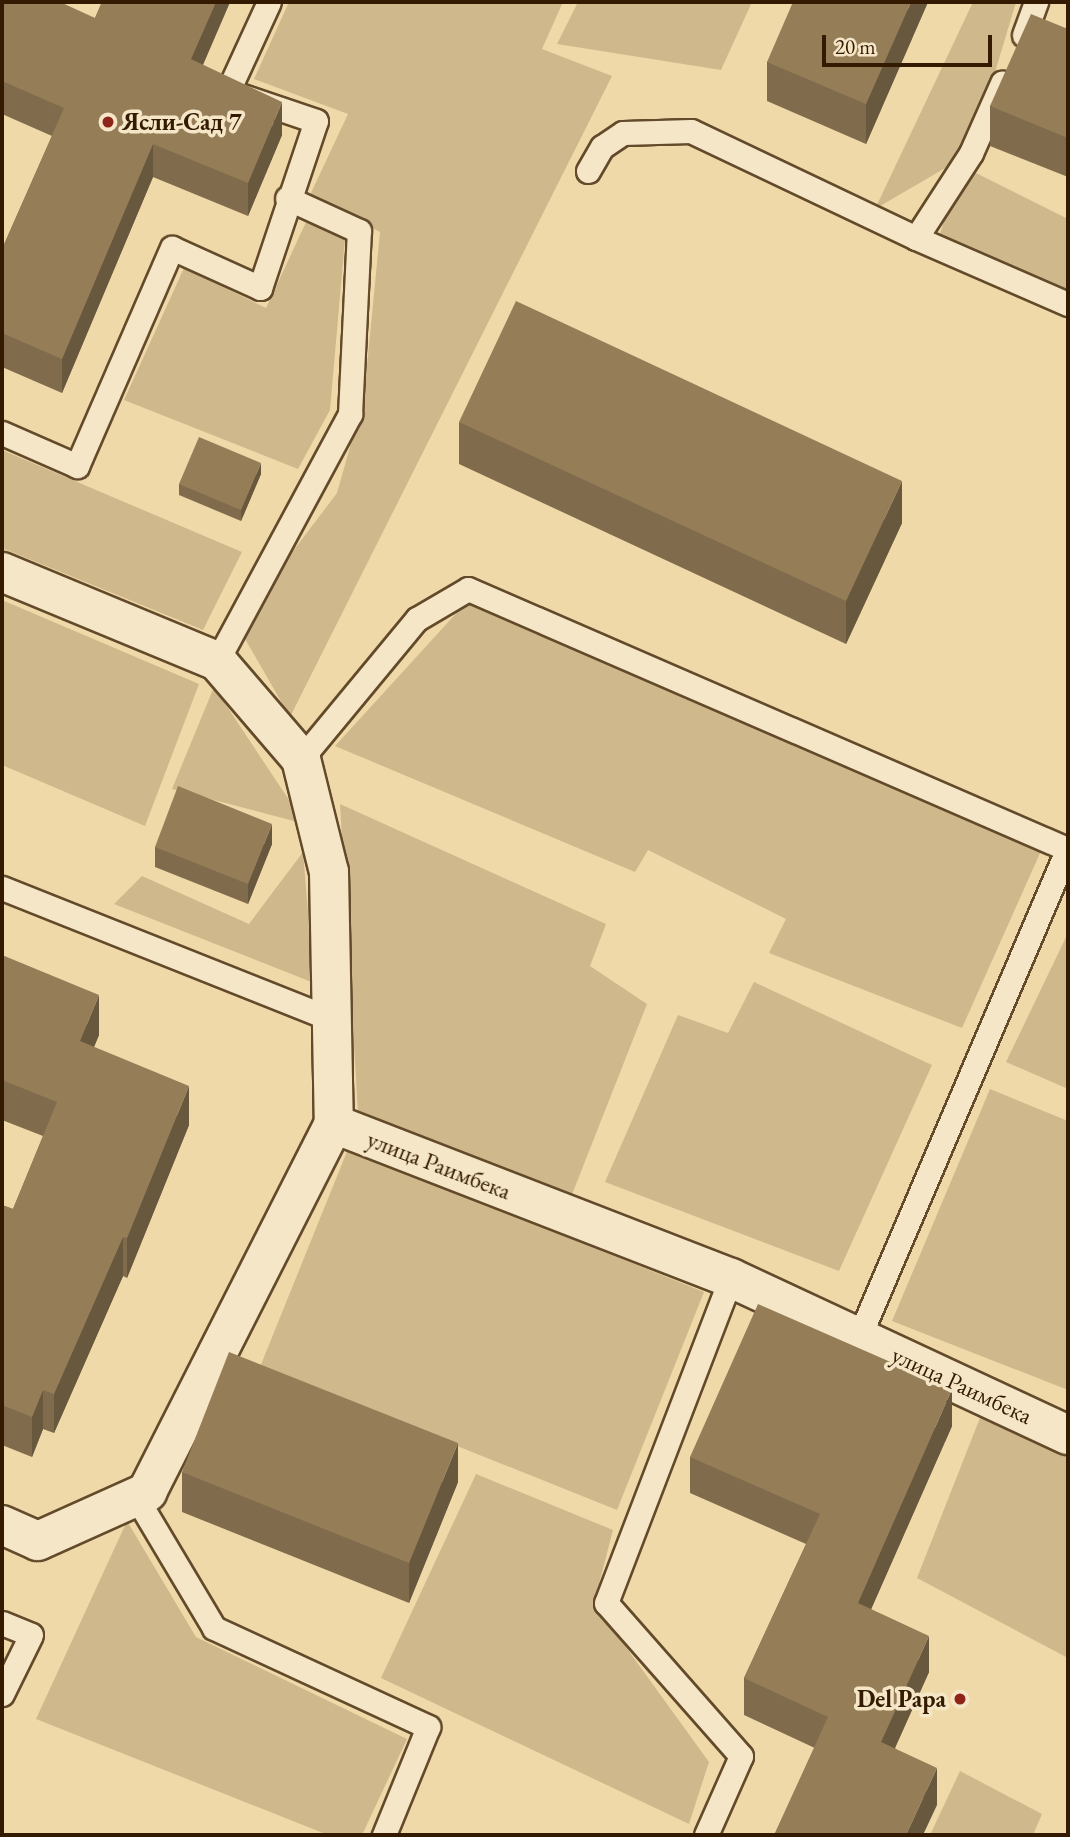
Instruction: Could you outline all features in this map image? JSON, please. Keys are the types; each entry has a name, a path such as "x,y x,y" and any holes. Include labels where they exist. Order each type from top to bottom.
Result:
{"street":[{"path":"2,572 217,661 301,759 329,872 334,1124"},
{"name":"улица Раимбека","path":"2,1525 38,1541 147,1492 334,1124 731,1278 1068,1435"}],"lane":[{"path":"2,433 78,466 172,248 260,288 287,198 316,121 228,91 269,2"},
{"path":"916,238 971,153 1036,2"},
{"path":"1024,35 1046,44"},
{"path":"587,171 602,147 623,133 691,131 916,238 1068,304"},
{"path":"217,661 350,414 359,231 287,198"},
{"path":"301,759 417,619 468,589 954,796 1068,849 859,1337"},
{"path":"2,888 332,1019"},
{"path":"706,1835 741,1756 606,1603 731,1278"},
{"path":"136,1497 214,1628 428,1727 384,1835"},
{"path":"2,1623 31,1635 2,1695"}],"shaded area":[{"path":"289,2 563,2 542,49 612,76 290,717 237,625 337,493 364,397 380,232 310,195 348,114 254,79"},
{"path":"578,2 752,2 721,70 557,44"},
{"path":"973,2 1016,2 971,153 875,209"},
{"path":"962,166 1068,219 1068,293 938,240"},
{"path":"307,220 345,239 330,410 298,469 124,400 184,268 266,308"},
{"path":"2,450 242,552 203,630 2,548"},
{"path":"472,596 1041,851 962,1028 769,953 786,919 648,850 635,872 335,746"},
{"path":"2,600 199,684 145,826 2,765"},
{"path":"214,687 305,824 172,789"},
{"path":"340,804 606,924 590,966 647,1004 571,1197 358,1113"},
{"path":"303,852 314,983 114,904 142,876 249,924"},
{"path":"1068,933 1068,1089 1006,1062"},
{"path":"754,982 932,1065 839,1271 605,1182 678,1015 728,1033"},
{"path":"990,1089 1068,1121 1068,1390 892,1321"},
{"path":"348,1149 704,1292 617,1510 260,1367"},
{"path":"987,1400 1068,1431 1068,1658 917,1578"},
{"path":"476,1474 613,1530 594,1603 709,1762 689,1824 381,1678"},
{"path":"127,1521 196,1637 407,1739 362,1835 328,1835 36,1719"},
{"path":"960,1771 1042,1814 1033,1835 930,1835"}],"building":[{"path":"2,2 60,2 95,18 102,2 216,2 191,59 282,102 248,183 153,144 62,359 2,333 2,249 64,108 2,81"},
{"path":"793,2 911,2 866,104 767,62"},
{"path":"1031,14 1068,29 1068,138 990,106"},
{"path":"516,301 902,481 846,601 459,422"},
{"path":"199,437 261,463 241,510 179,484"},
{"path":"178,786 272,824 248,884 155,847"},
{"path":"2,955 99,995 80,1041 189,1086 127,1238 123,1237 54,1394 43,1390 32,1417 2,1405 2,1205 13,1209 57,1102 2,1080"},
{"path":"758,1304 952,1389 858,1603 929,1636 881,1742 937,1768 906,1835 774,1835 828,1717 744,1678 820,1514 690,1457"},
{"path":"229,1352 458,1443 409,1563 182,1472"}],"place":[{"name":"Ясли-Сад 7","path":"108,122"},
{"name":"Del Papa","path":"960,1699"}]}
